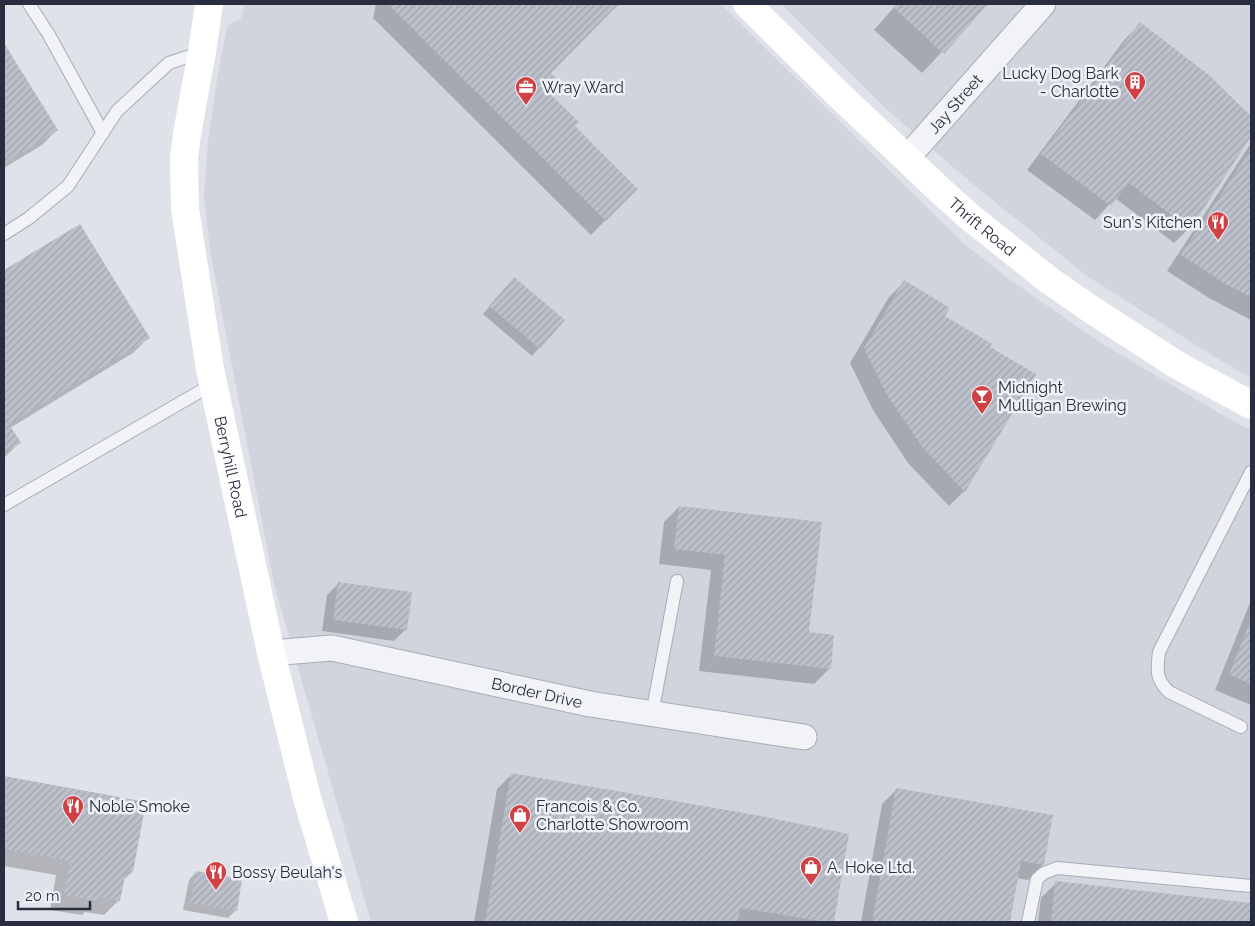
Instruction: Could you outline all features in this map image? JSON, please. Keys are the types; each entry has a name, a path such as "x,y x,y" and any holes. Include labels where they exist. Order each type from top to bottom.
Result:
{"street":[{"name":"Berryhill Road","path":"209,4 184,159 185,209 213,384 271,653 307,798 344,922"},
{"name":"Thrift Road","path":"747,4 906,159 971,218 1050,281 1177,365 1251,405"},
{"name":"Jay Street","path":"906,159 1043,4"},
{"name":"Border Drive","path":"271,653 332,648 590,704 804,737"}],"lane":[{"path":"29,4 49,35 103,133"},
{"path":"4,234 29,218 68,186 117,111 169,63 202,52"},
{"path":"4,506 213,384"},
{"path":"1242,727 1169,692 1161,684 1156,671 1159,652 1251,472"},
{"path":"652,714 677,581"},
{"path":"1028,922 1037,879 1044,873 1057,868 1251,886"}],"shaded area":[{"path":"245,4 721,4 963,243 1009,279 1101,343 1251,430 1251,922 371,922 274,584 210,251 204,197 208,141 227,26 241,18"},
{"path":"781,4 1251,4 1251,378 1087,276 974,185 885,108"}],"building":[{"name":"Wray Ward","path":"388,4 619,4 551,73 556,78 545,89 579,122 575,126 638,189 606,221"},
{"path":"898,4 988,4 944,54 894,8"},
{"name":"Lucky Dog Bark - Charlotte","path":"1140,22 1209,75 1251,116 1251,137 1190,229 1129,183 1111,206 1041,154"},
{"path":"4,43 58,130 4,164"},
{"path":"1251,149 1251,297 1224,283 1181,255"},
{"path":"80,224 150,338 9,424 21,443 4,453 4,270"},
{"path":"514,277 565,320 540,349 489,306"},
{"path":"904,280 950,308 945,316 992,344 990,347 1036,374 965,492 923,448 887,395 864,348"},
{"path":"679,506 822,522 809,632 834,635 831,669 714,656 725,555 674,549"},
{"path":"338,582 412,592 407,630 333,620"},
{"path":"1251,619 1251,684 1229,675"},
{"path":"511,773 756,815 849,834 834,922 740,908 738,922 485,922"},
{"name":"Noble Smoke","path":"4,776 146,802 133,872 126,871 120,901 98,897 98,901 64,895 70,861 4,849"},
{"path":"896,788 1053,815 1044,865 1021,861 1010,922 872,922"},
{"name":"Bossy Beulah's","path":"196,871 242,879 237,911 190,903"},
{"path":"1055,881 1251,903 1251,922 1051,922"}],"place":[{"name":"Lucky Dog Bark - Charlotte","path":"1135,101"},
{"name":"Wray Ward","path":"526,106"},
{"name":"Sun's Kitchen","path":"1218,241"},
{"name":"Midnight Mulligan Brewing","path":"982,415"},
{"name":"Noble Smoke","path":"73,825"},
{"name":"Francois & Co. Charlotte Showroom","path":"520,834"},
{"name":"A. Hoke Ltd.","path":"811,886"},
{"name":"Bossy Beulah's","path":"216,891"}]}
